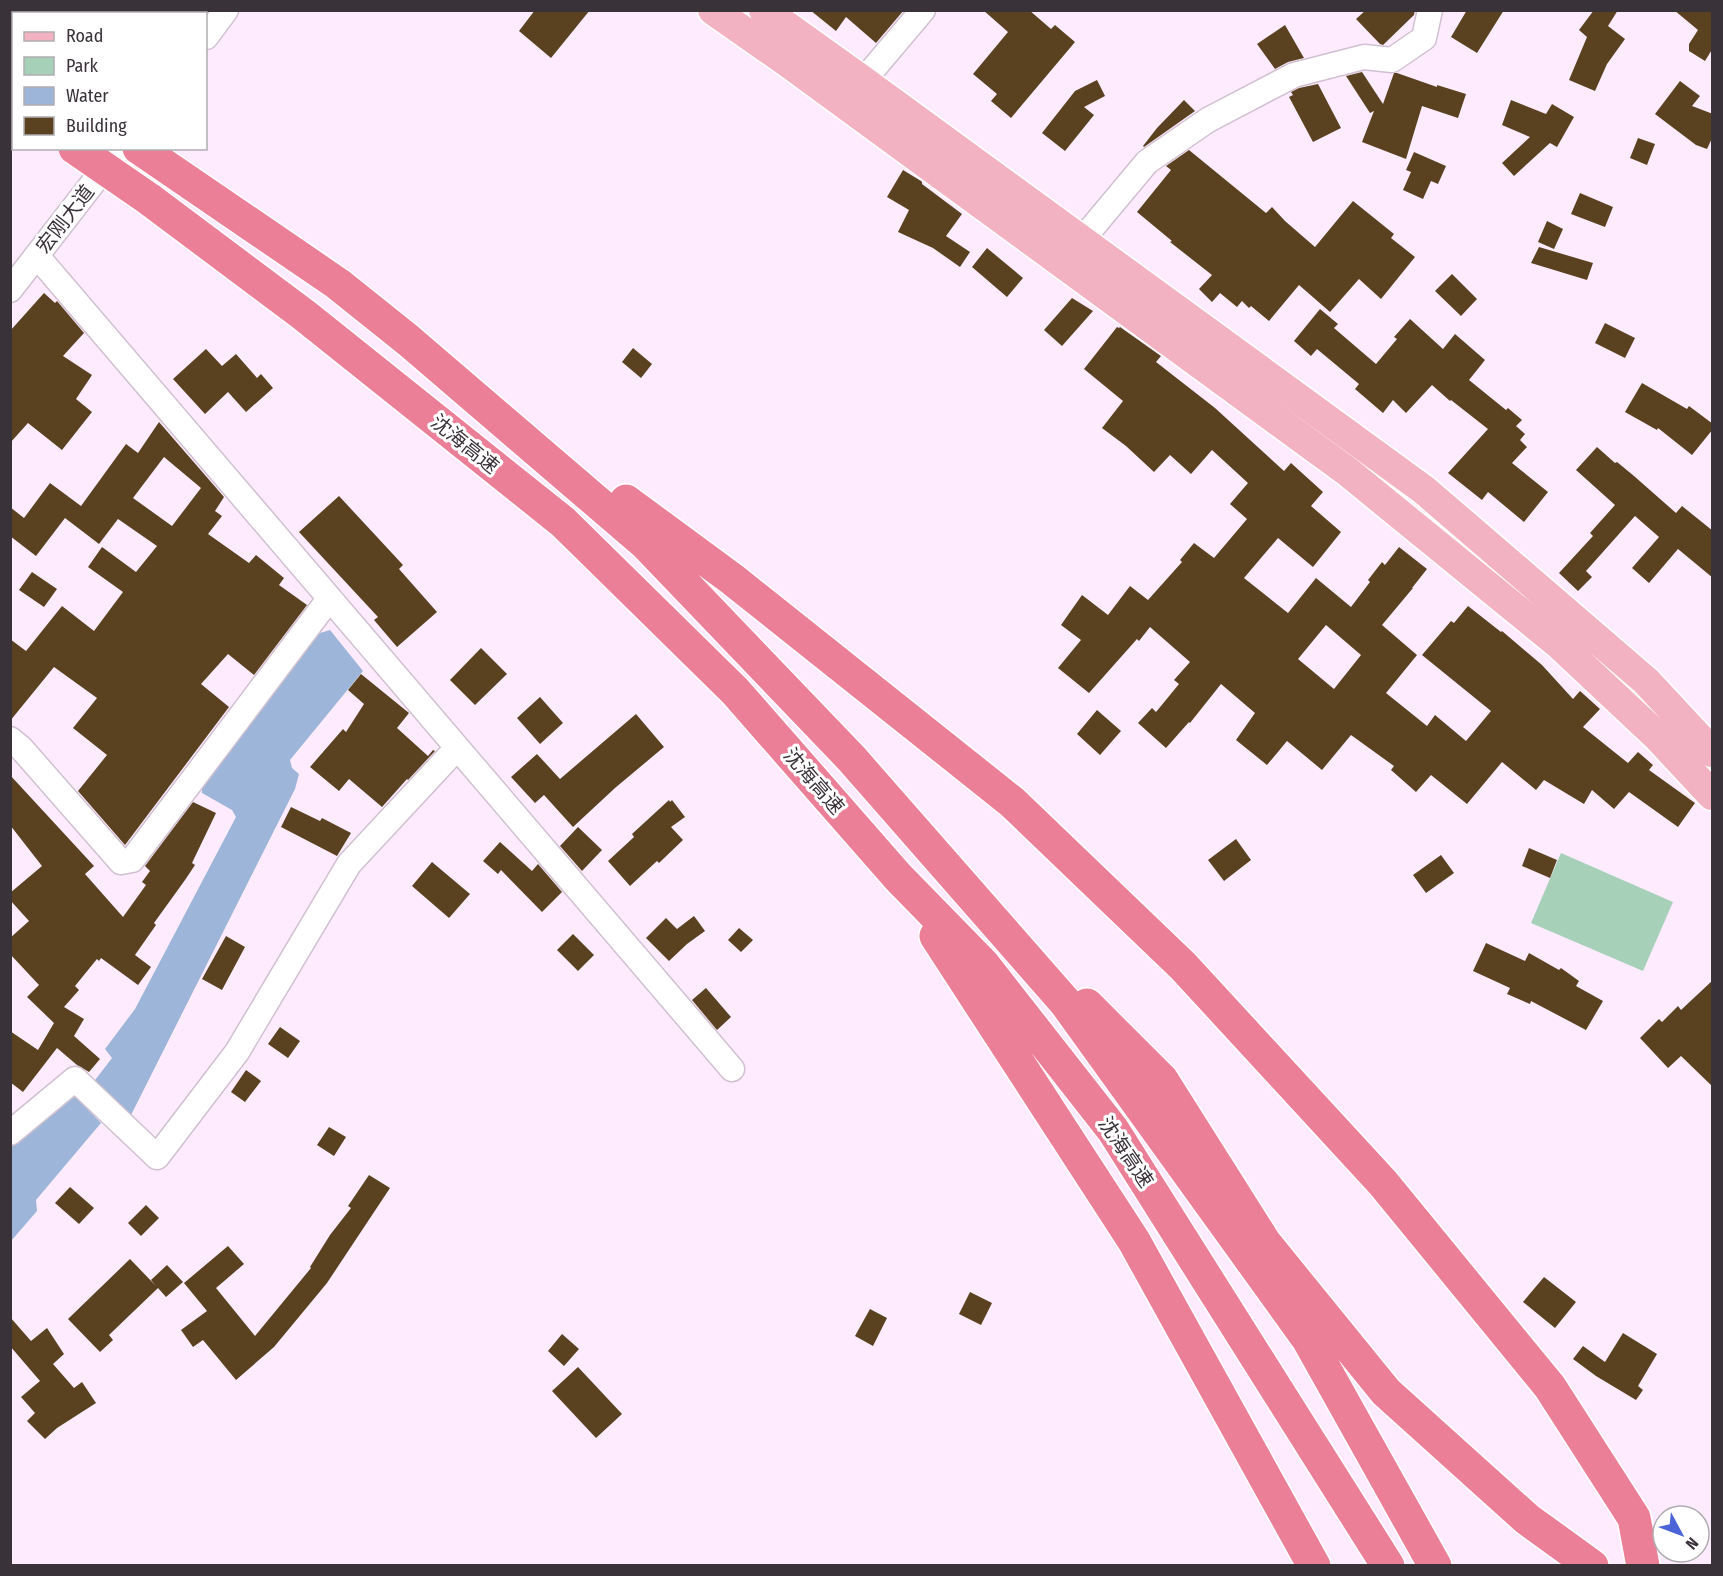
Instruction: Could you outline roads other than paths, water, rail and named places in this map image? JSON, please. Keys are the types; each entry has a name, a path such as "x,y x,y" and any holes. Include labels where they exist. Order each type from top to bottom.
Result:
{"highway":[{"name":"沈海高速","path":"78,150 149,199 304,315 563,522 735,691 898,877 983,964 1113,1130 1388,1566"},
{"name":"沈海高速","path":"142,150 338,284 408,340 646,544 852,759 1065,1002 1308,1339 1435,1566"},
{"path":"408,340 732,579 1012,802 1183,966 1383,1183 1550,1387 1634,1518 1643,1566"},
{"path":"931,849 1162,1080 1265,1243 1386,1392 1527,1519 1592,1566"},
{"path":"898,877 1134,1241 1314,1566"}],"main road":[{"path":"713,10 1348,472 1560,645 1657,736 1713,795"},
{"path":"764,10 1424,490 1646,681 1713,752"}],"street":[{"path":"207,36 226,10"},
{"path":"863,81 923,10"},
{"path":"1081,241 1147,162 1208,120 1294,75 1364,57 1392,60 1424,38 1430,10"},
{"name":"宏刚大道","path":"10,290 118,150"},
{"path":"37,256 732,1069"},
{"path":"10,740 21,748 121,862 132,860 329,598"},
{"path":"10,1133 75,1079 157,1156 237,1052 349,864 458,748"}],"water":[{"path":"330,630 363,671 290,760 292,768 299,774 295,789 129,1119 92,1084 112,1058 105,1049 135,1009 236,817 232,810 202,793 202,786 298,654 320,633"},
{"path":"70,1091 101,1123 36,1200 37,1211 11,1241 11,1142"}]}
